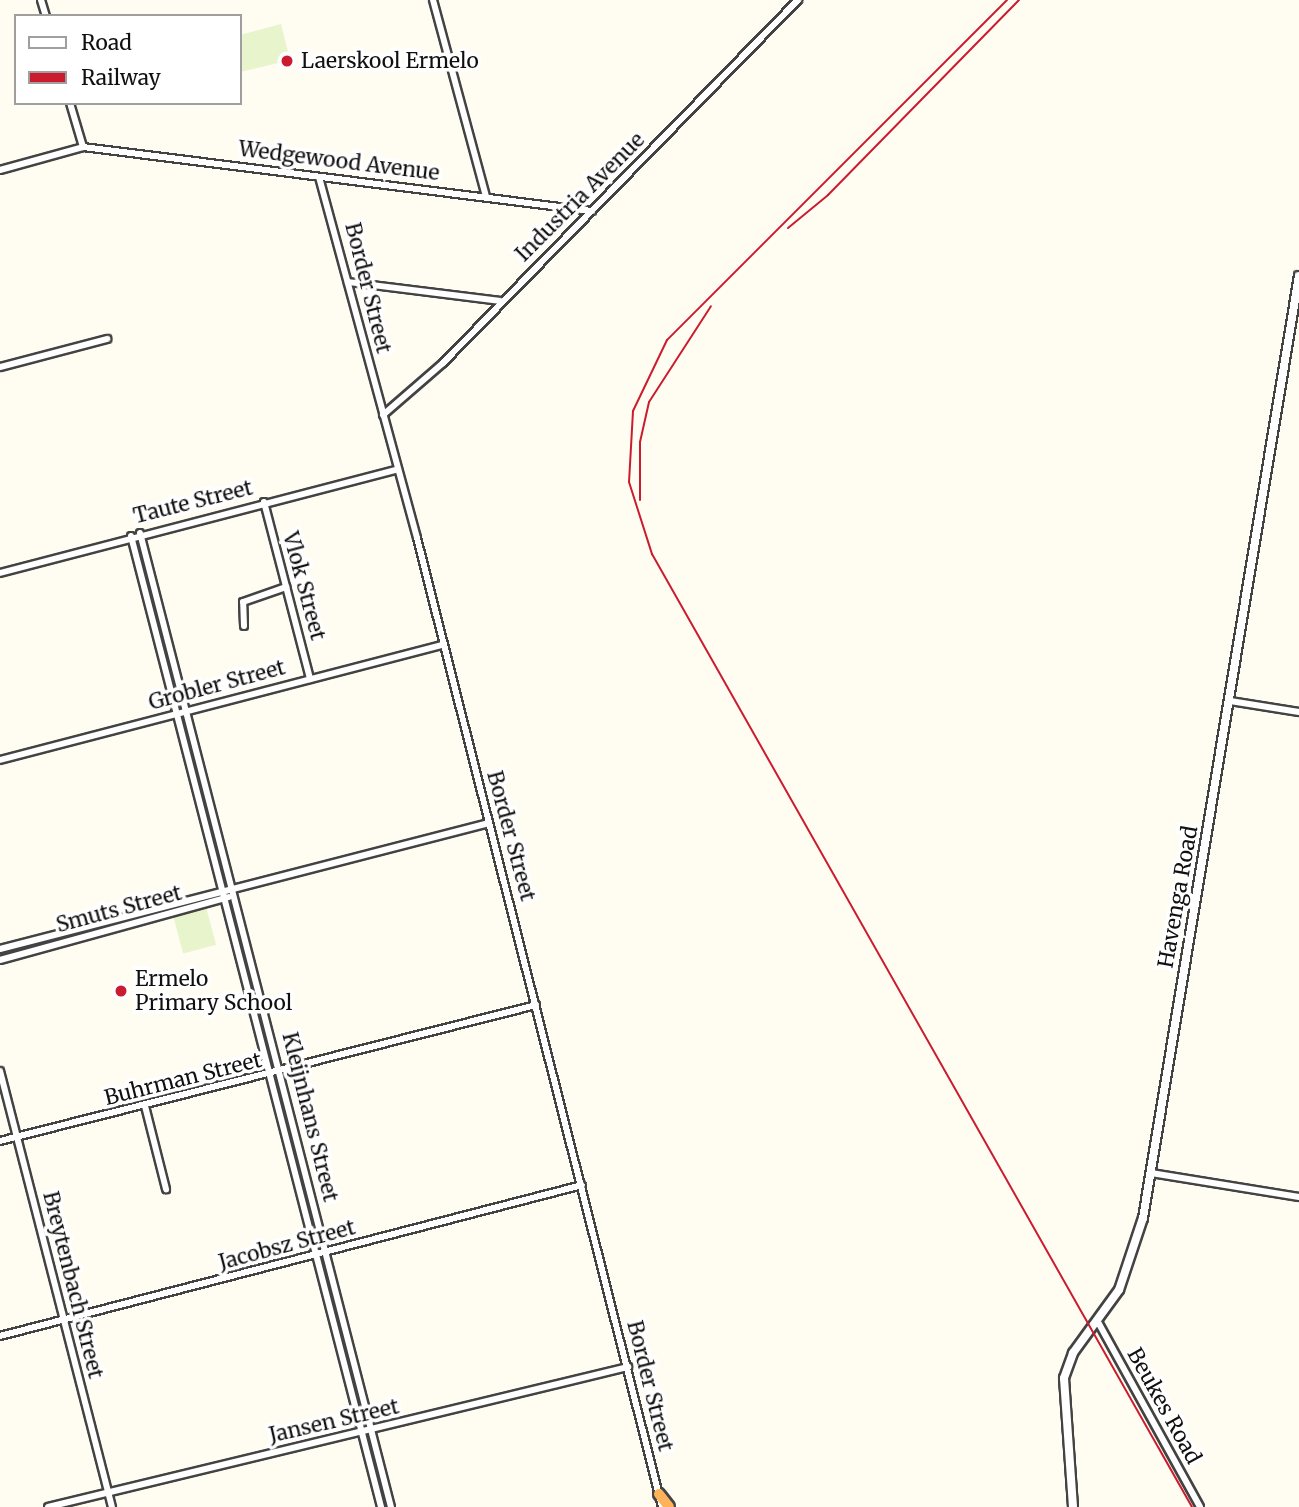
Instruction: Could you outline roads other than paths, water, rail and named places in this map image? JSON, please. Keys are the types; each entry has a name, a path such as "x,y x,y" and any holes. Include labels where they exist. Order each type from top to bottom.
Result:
{"highway":[{"path":"659,1494 668,1507"}],"street":[{"path":"433,0 486,197"},
{"name":"Industria Avenue","path":"383,415 443,363 798,0"},
{"path":"0,170 83,147 71,105"},
{"name":"Wedgewood Avenue","path":"83,147 592,211"},
{"name":"Border Street","path":"318,177 348,282 537,1005 662,1507"},
{"name":"Havenga Road","path":"1073,1507 1064,1378 1073,1353 1098,1322 1125,1277 1151,1173 1299,276"},
{"path":"348,282 500,302"},
{"path":"0,367 107,339"},
{"name":"Taute Street","path":"0,573 140,533 395,470"},
{"name":"Vlok Street","path":"264,502 310,679"},
{"name":"Kleijnhans Street","path":"140,533 183,712 391,1507"},
{"name":"Kleijnhans Street","path":"131,536 183,712"},
{"path":"244,626 243,602 286,587"},
{"name":"Grobler Street","path":"0,760 442,645"},
{"path":"1230,701 1299,712"},
{"name":"Smuts Street","path":"0,960 245,888 489,823"},
{"name":"Smuts Street","path":"0,949 230,893"},
{"name":"Buhrman Street","path":"0,1141 537,1005"},
{"name":"Breytenbach Street","path":"0,1071 112,1507"},
{"name":"Kleijnhans Street","path":"277,1072 317,1255 360,1433 381,1507"},
{"path":"145,1106 166,1189"},
{"path":"1151,1173 1299,1197"},
{"name":"Jacobsz Street","path":"0,1336 582,1185"},
{"name":"Beukes Road","path":"1098,1322 1200,1507"},
{"name":"Jansen Street","path":"48,1507 628,1367"}],"railway":[{"path":"1007,0 667,340 633,411 629,482 652,554 1192,1507"},
{"path":"788,228 828,195 1019,0"},
{"path":"640,500 640,442 649,402 711,306"}],"place":[{"name":"Laerskool Ermelo","path":"287,61"},
{"name":"Ermelo Primary School","path":"121,991"}]}
